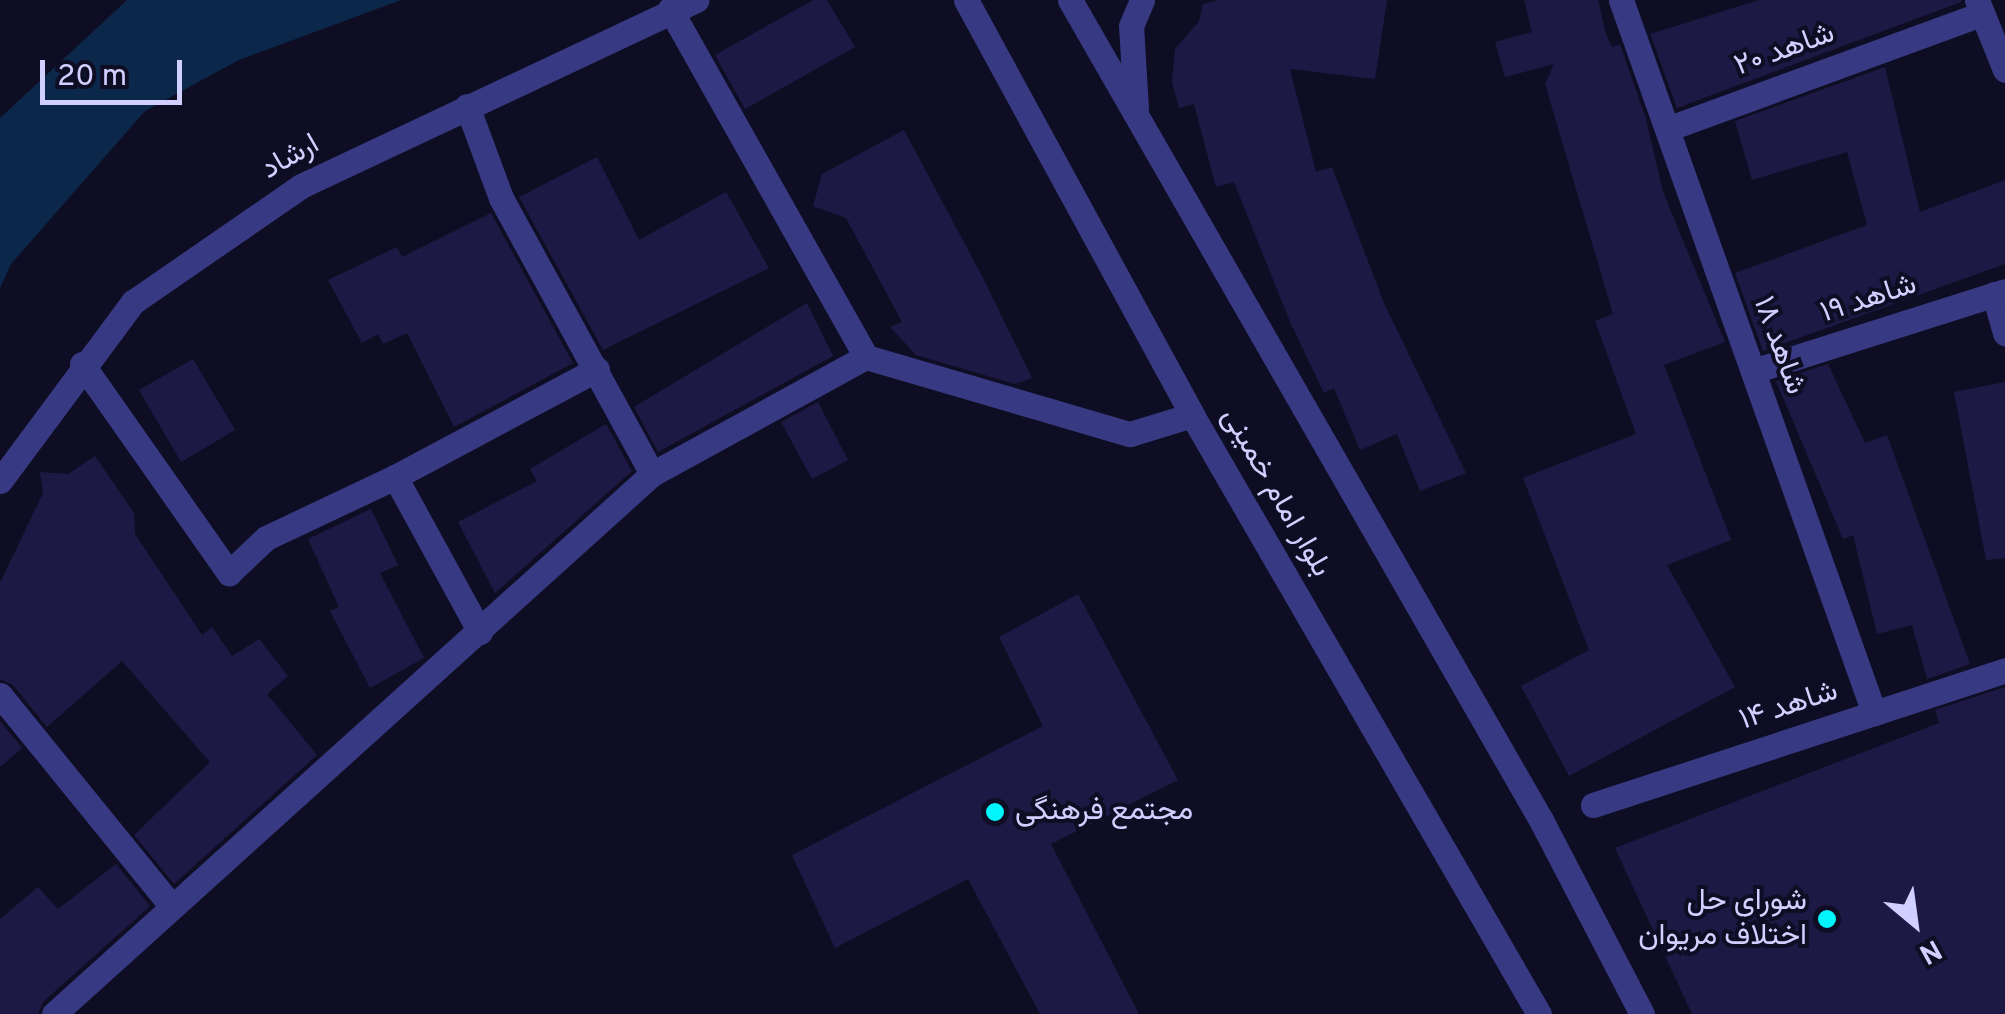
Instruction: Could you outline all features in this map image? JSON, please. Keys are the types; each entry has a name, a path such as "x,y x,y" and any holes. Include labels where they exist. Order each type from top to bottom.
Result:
{"street":[{"name":"ارشاد","path":"0,480 82,364 133,302 302,186 696,0"},
{"name":"بلوار امام خمینی","path":"966,0 1192,415 1539,1014"},
{"path":"1070,0 1541,820 1642,1014"},
{"path":"1136,114 1131,26 1142,0"},
{"name":"شاهد ۱۸","path":"1621,0 1874,713"},
{"path":"1980,7 2005,70"},
{"name":"شاهد ۲۰","path":"1666,129 1980,7"},
{"path":"670,9 866,357 1130,434 1192,415"},
{"path":"467,106 501,198 652,474"},
{"path":"1999,293 2005,333"},
{"name":"شاهد ۱۹","path":"1753,372 1999,293"},
{"path":"54,1014 652,474 866,357"},
{"path":"82,364 229,573 266,538 395,477 597,368"},
{"path":"395,477 480,632"},
{"name":"شاهد ۱۴","path":"1593,805 2005,670"},
{"path":"0,695 172,908"}],"water":[{"path":"127,0 401,0 239,60 145,111 11,264 0,288 0,118"}],"building":[{"path":"813,0 827,0 855,47 745,109 715,55"},
{"path":"1219,0 1387,0 1375,79 1290,69 1316,172 1332,167 1384,303 1466,473 1420,491 1397,434 1360,450 1334,388 1324,393 1291,324 1234,182 1216,187 1194,104 1179,108 1172,82 1175,49 1199,21 1203,4"},
{"path":"1524,0 1598,0 1606,34 1612,47 1620,44 1646,119 1663,192 1725,342 1664,365 1731,540 1667,565 1735,687 1569,776 1521,686 1589,650 1523,478 1636,434 1595,321 1613,314 1545,84 1554,64 1505,77 1495,42 1532,32"},
{"path":"1759,0 1961,2 1677,108 1650,34"},
{"path":"1885,67 1920,212 2005,180 2005,264 1763,351 1735,273 1867,225 1847,152 1752,180 1735,121"},
{"path":"904,130 1032,378 1015,384 916,355 890,327 902,322 846,218 813,206 822,174"},
{"path":"597,157 639,240 726,192 769,268 603,350 519,197"},
{"path":"491,213 573,363 454,427 407,333 383,344 378,334 362,343 328,280 397,247 402,257"},
{"path":"807,303 833,356 658,452 634,407"},
{"path":"193,359 235,430 181,462 139,390"},
{"path":"1828,364 1865,443 1887,435 1970,664 1927,679 1912,625 1877,634 1853,535 1843,539 1776,381"},
{"path":"2005,382 2005,558 1986,560 1954,392"},
{"path":"818,402 848,460 812,479 781,422"},
{"path":"606,424 632,471 495,593 458,522 537,481 530,469"},
{"path":"95,456 134,513 135,534 202,635 212,627 232,656 259,639 288,676 267,694 317,755 174,884 134,835 210,762 122,661 47,727 13,685 0,679 0,583 43,493 40,472 68,474"},
{"path":"371,509 398,565 380,573 424,658 370,688 330,611 339,607 308,539"},
{"name":"مجتمع فرهنگی","path":"1078,594 1178,780 1051,844 1139,1014 1040,1014 968,879 835,948 792,855 1043,726 999,637"},
{"name":"شورای حل اختلاف مریوان","path":"2005,687 2005,1014 1692,1014 1615,848 1939,723 1935,710"},
{"path":"0,721 22,748 0,767"},
{"path":"116,864 150,906 43,1002 38,1014 0,1014 0,919 38,887 58,909"}],"place":[{"name":"مجتمع فرهنگی","path":"995,812"},
{"name":"شورای حل اختلاف مریوان","path":"1827,919"}]}
